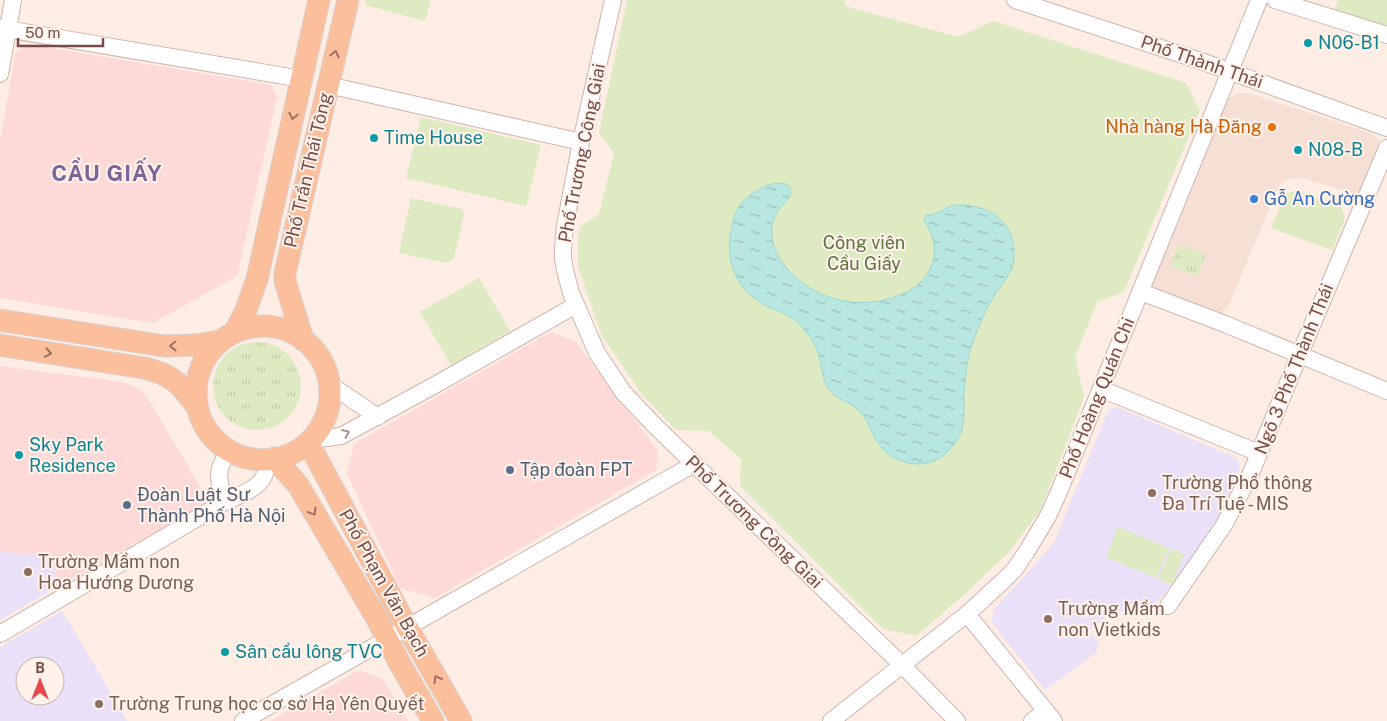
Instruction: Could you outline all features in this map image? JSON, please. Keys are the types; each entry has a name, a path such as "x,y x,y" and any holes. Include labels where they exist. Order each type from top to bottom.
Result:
{"main road":[{"name":"Phố Trần Thái Tông","path":"228,336 246,310 257,279 319,0"},
{"name":"Phố Trần Thái Tông","path":"303,340 285,281 285,273 348,0"},
{"path":"257,279 285,281"},
{"path":"0,320 164,346 195,345 228,336 247,328 260,326 290,332 313,349 326,371 329,384 330,400 326,413 310,442 286,455 272,459 261,459 245,457 228,450 208,432 201,420 197,406 196,391 198,377 203,363 211,351 228,336"},
{"path":"0,345 161,372 170,376 180,385 197,406"},
{"name":"Phố Phạm Văn Bạch","path":"310,442 323,471 461,721"},
{"name":"Phố Phạm Văn Bạch","path":"272,459 298,485 376,617 433,721"},
{"path":"298,485 323,471"}],"street":[{"path":"0,74 4,28 13,0"},
{"name":"Phố Trương Công Giai","path":"613,0 565,226 563,248 565,270 576,305 597,353 623,392 652,424 902,665 957,721"},
{"name":"Phố Thành Thái","path":"1015,0 1034,2 1387,128"},
{"name":"Phố Hoàng Quán Chi","path":"831,721 967,614 1015,569 1037,535 1058,494 1259,0"},
{"path":"1275,0 1387,36"},
{"path":"4,28 302,79"},
{"path":"328,85 582,142"},
{"name":"Ngõ 3 Phố Thành Thái","path":"1168,606 1224,525 1251,473 1387,148"},
{"path":"1141,292 1225,324 1387,391"},
{"path":"310,442 341,436 378,417 576,305"},
{"path":"329,384 378,417"},
{"path":"1101,389 1259,453"},
{"path":"223,503 219,476 220,468 228,450"},
{"path":"0,634 260,483 272,459"},
{"path":"243,721 694,464"},
{"path":"967,614 1050,716 1032,721"}],"shaded area":[{"path":"28,44 271,85 277,97 237,276 153,323 0,298 0,143 15,54"},
{"path":"1248,93 1370,133 1379,140 1379,146 1364,186 1355,193 1303,178 1292,178 1282,183 1278,188 1229,305 1225,311 1216,315 1157,292 1153,282 1225,102 1232,96"},
{"path":"551,332 576,342 658,451 656,470 435,598 400,588 347,474 354,444"},
{"path":"0,366 122,382 141,391 150,402 209,502 55,588 57,556 0,552"},
{"name":"Trường Phổ thông Đa Trí Tuệ - MIS","path":"1116,407 1237,458 1240,468 1219,517 1203,547 1171,586 1148,612 1126,613 1103,605 1109,615 1089,631 1099,643 1096,653 1045,690 992,623 993,611 1053,544 1108,411"},
{"name":"Trường Mầm non Hoa Hướng Dương","path":"0,552 57,556 55,588 0,620"},
{"path":"62,611 127,721 0,721 0,647"},
{"path":"359,670 383,679 408,721 270,721"}],"green space":[{"path":"366,0 431,0 425,21 365,5"},
{"name":"Công viên Cầu Giấy","path":"627,0 843,0 847,7 959,37 993,21 1186,83 1200,110 1124,292 1097,302 1075,357 1084,397 1041,509 1010,551 964,595 916,636 883,629 740,486 741,459 709,431 676,430 642,395 601,334 578,266 578,239 580,227 599,214 614,153 599,132"},
{"path":"1338,0 1387,0 1387,35 1332,17"},
{"path":"421,117 541,145 526,206 406,178"},
{"path":"1296,190 1341,207 1345,218 1332,250 1271,228 1286,194"},
{"path":"411,198 462,209 464,215 454,258 447,263 399,253"},
{"path":"1179,244 1206,255 1197,277 1170,266"},
{"path":"479,278 510,331 451,365 420,312"},
{"path":"257,342 274,345 288,355 298,369 301,386 298,403 288,417 274,427 257,430 240,427 226,417 216,403 213,386 216,369 226,355 240,345"},
{"path":"1118,527 1169,548 1156,578 1106,557"},
{"path":"1171,549 1184,554 1172,585 1158,579"}],"water":[{"path":"776,183 787,184 791,192 788,199 777,212 772,229 774,245 780,260 803,283 830,297 845,301 875,302 890,299 910,290 924,279 933,263 934,257 933,238 924,221 926,215 936,213 951,206 971,206 985,209 992,213 1009,230 1014,245 1013,266 986,311 971,347 965,380 964,418 961,432 954,445 938,459 926,463 909,463 895,458 883,449 878,444 861,413 852,405 836,397 830,390 825,381 816,347 811,338 791,317 763,304 752,296 737,278 730,257 729,245 735,214 749,196 762,188"}],"place":[{"name":"N06-B1","path":"1308,43"},
{"name":"Nhà hàng Hà Đăng","path":"1272,127"},
{"name":"Time House","path":"374,138"},
{"name":"N08-B","path":"1298,150"},
{"name":"Gỗ An Cường","path":"1254,199"},
{"name":"Sky Park Residence","path":"19,455"},
{"name":"Tập đoàn FPT","path":"510,470"},
{"name":"Trường Phổ thông Đa Trí Tuệ - MIS","path":"1152,493"},
{"name":"Đoàn Luật Sư Thành Phố Hà Nội","path":"127,505"},
{"name":"Trường Mầm non Hoa Hướng Dương","path":"28,572"},
{"name":"Trường Mầm non Vietkids","path":"1048,619"},
{"name":"Sân cầu lông TVC","path":"225,652"},
{"name":"Trường Trung học cơ sở Hạ Yên Quyết","path":"99,704"}],"district":[{"name":"CẦU GIẤY","path":"107,173"}]}
